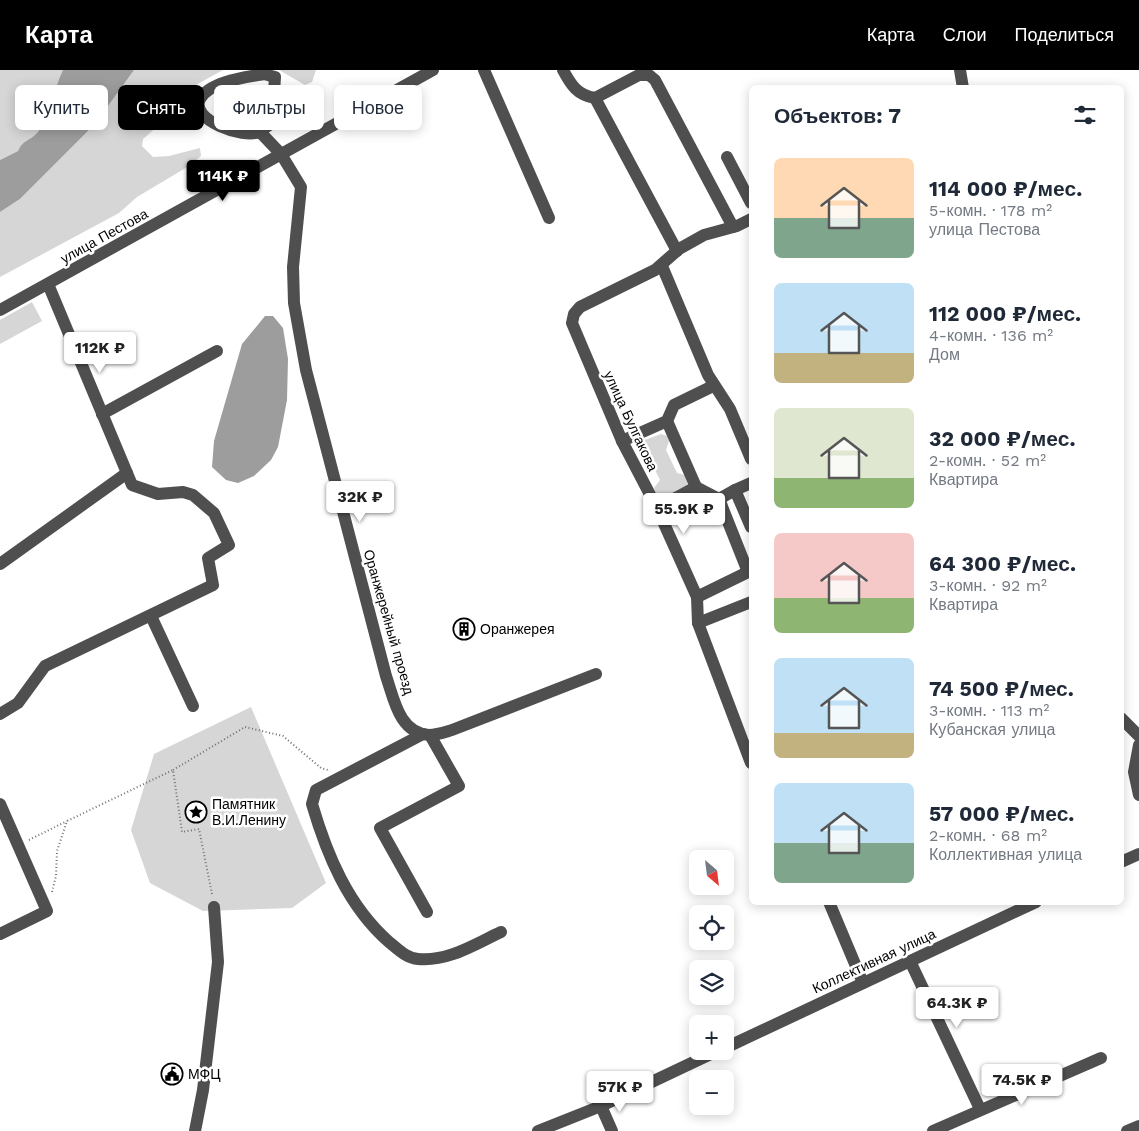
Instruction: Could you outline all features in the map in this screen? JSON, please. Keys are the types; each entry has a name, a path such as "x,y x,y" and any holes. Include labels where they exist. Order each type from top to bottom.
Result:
{"street":[{"name":"улица Пестова","path":"0,310 433,70"},
{"path":"484,70 548,218"},
{"path":"563,70 574,89 584,95 595,98 638,75 644,74 652,77 733,227"},
{"path":"960,70 962,85"},
{"path":"264,74 275,77 272,123 260,132 250,134 232,131 210,121 202,114 199,106 200,99 209,90 230,80 264,74"},
{"path":"595,98 677,251"},
{"name":"Оранжерейный проезд","path":"260,132 281,154 301,187 293,276 294,303 306,370 386,676 401,718 414,732 427,734"},
{"path":"727,157 749,199"},
{"path":"749,220 733,227 704,235 677,251 662,266 714,386 730,409 749,453"},
{"name":"улица Булгакова","path":"662,266 580,307 574,314 573,328 622,441 657,508 696,597 698,623 749,758"},
{"path":"0,714 18,703 44,666 213,585 208,558 229,545 214,513 193,495 183,492 158,494 132,485 48,284"},
{"path":"102,414 216,351"},
{"path":"622,441 667,422 674,405 714,386"},
{"path":"667,422 696,487 718,499 748,572 696,597"},
{"path":"0,564 127,473"},
{"path":"718,499 749,484"},
{"path":"657,508 696,487"},
{"path":"735,490 749,522"},
{"path":"698,623 749,603"},
{"path":"151,616 193,706"},
{"path":"501,932 448,956 418,959 408,956 377,932 359,911 342,884 312,804 316,790 427,734 452,730 596,674"},
{"path":"1124,721 1139,736"},
{"path":"426,912 380,828 460,786 427,734"},
{"path":"1139,745 1134,772 1139,795"},
{"path":"0,804 47,911 0,934"},
{"path":"1124,861 1139,854"},
{"path":"830,905 863,983"},
{"name":"Коллективная улица","path":"734,1044 1030,905"},
{"path":"195,1131 203,1090 218,962 214,906"},
{"path":"910,961 980,1109"},
{"path":"933,1131 1101,1058"},
{"path":"538,1131 602,1106 698,1060"},
{"path":"602,1106 612,1131"},
{"path":"1127,1131 1139,1126"}],"path":[{"path":"19,845 173,770 245,727 283,736 320,768 346,774"},
{"path":"173,770 182,832 199,829 214,906"},
{"path":"47,911 56,876 57,851 67,821"}],"shaded area":[{"path":"0,70 63,70 57,85 15,85 15,130 39,130 18,151 0,160"},
{"path":"63,70 134,70 123,85 118,85 118,92 108,106 108,85 57,85"},
{"path":"134,70 223,70 196,85 123,85"},
{"path":"279,70 316,70 312,82 305,85"},
{"path":"118,92 118,130 153,130 143,139 142,146 153,157 169,156 200,148 201,156 189,166 137,197 119,213 0,277 0,212 20,199 89,130 108,130 108,106"},
{"path":"39,130 89,130 20,199 0,212 0,160 18,151 24,143"},
{"path":"32,302 42,321 0,344 0,320"},
{"path":"265,316 273,316 283,328 288,359 287,400 278,447 271,460 254,476 238,483 226,480 212,467 214,441 242,344"},
{"path":"661,434 667,436 669,441 666,450 677,473 685,475 688,485 665,498 657,495 654,488 660,480 649,458 642,458 636,448 645,440"},
{"path":"251,707 326,883 292,908 203,911 150,883 131,830 154,754"}],"place":[{"name":"Оранжерея","path":"464,629"},
{"name":"Памятник В.И.Ленину","path":"196,812"},
{"name":"МФЦ","path":"172,1074"}]}
